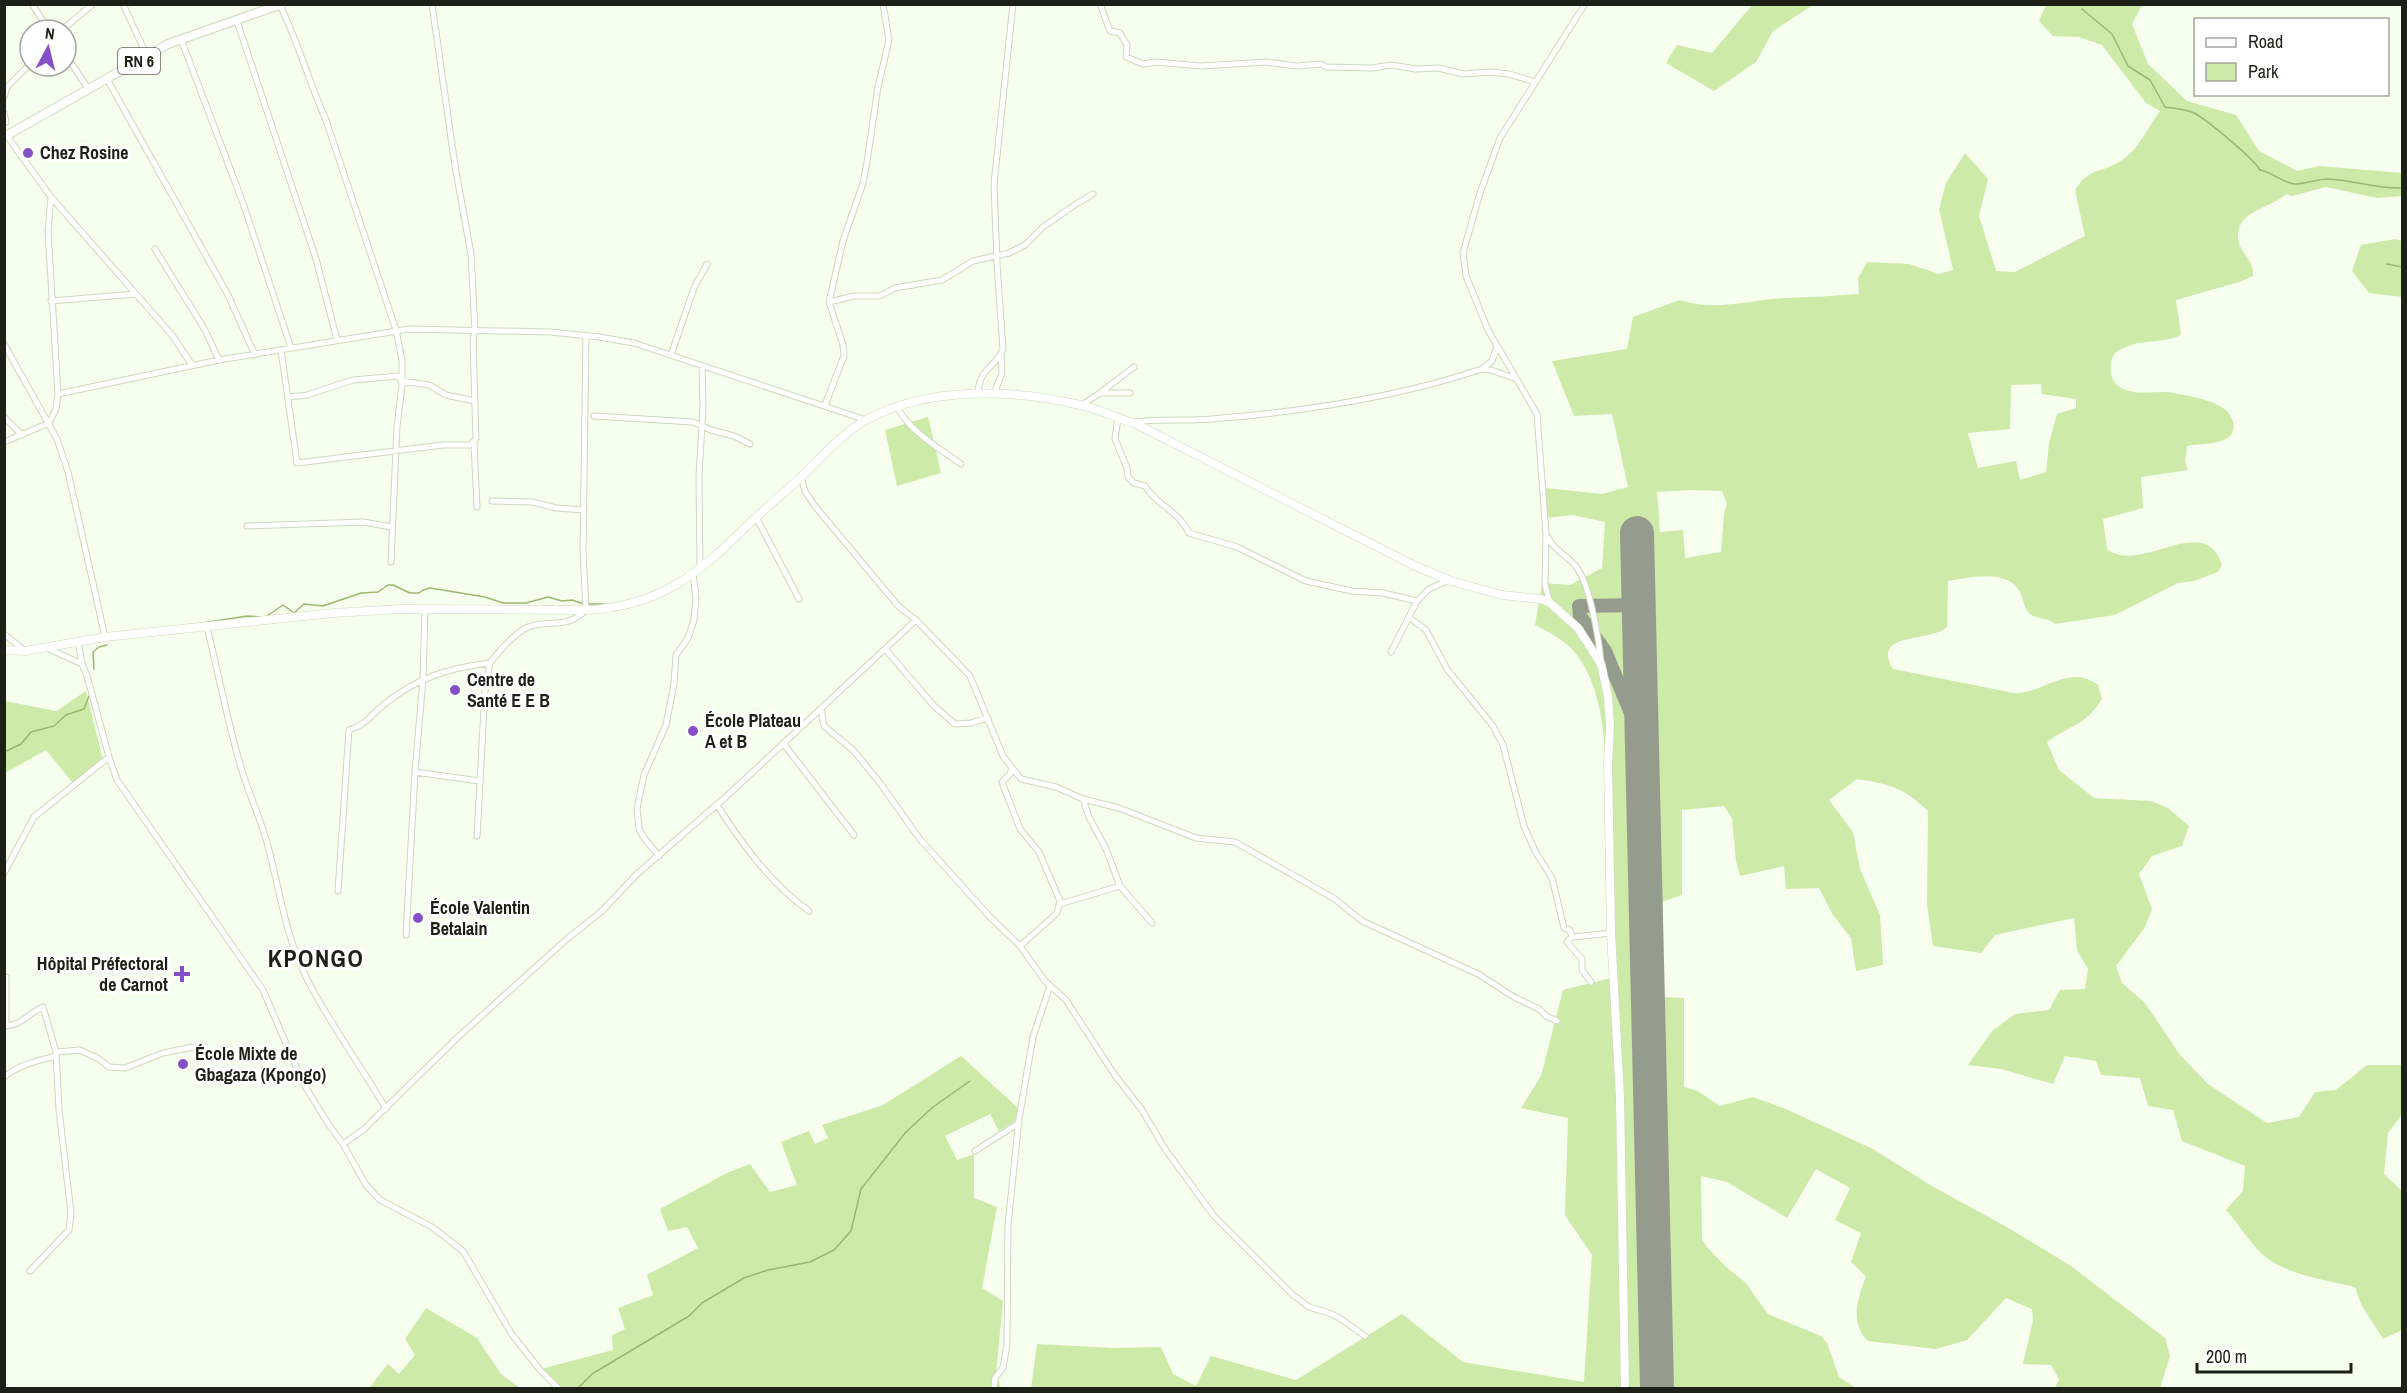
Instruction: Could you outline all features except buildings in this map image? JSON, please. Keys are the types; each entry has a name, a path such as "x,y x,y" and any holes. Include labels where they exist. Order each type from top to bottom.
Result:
{"main road":[{"name":"RN 6","path":"6,137 181,39 281,5"},
{"path":"4,650 50,649 78,641 105,637 286,617 425,609 586,606 611,609 632,604 661,593 696,571 801,477 824,453 866,420 897,407 933,397 978,393 1044,398 1082,405 1118,417 1415,566 1449,580 1502,595 1541,599 1550,603 1578,628 1594,649 1601,664 1610,710 1608,764 1611,933 1620,1098 1625,1389"}],"street":[{"path":"32,4 41,18"},
{"path":"76,18 93,4"},
{"path":"123,4 147,56"},
{"path":"432,4 455,166 471,254 477,507"},
{"path":"825,405 842,363 844,350 829,302 843,241 863,183 878,87 889,40 883,4"},
{"path":"994,394 1002,373 1003,349 996,257 995,164 1012,4"},
{"path":"1100,4 1110,31 1120,33 1125,40 1126,57 1138,64 1156,62 1200,66 1266,62 1297,66 1321,64 1326,67 1362,68 1391,65 1416,69 1438,68 1464,74 1500,73 1535,82"},
{"path":"1550,603 1545,585 1546,534 1538,421 1533,405 1497,347 1466,276 1464,253 1480,193 1500,138 1585,4"},
{"path":"281,5 326,120 396,330 402,360 391,562"},
{"path":"237,21 300,205 337,340"},
{"path":"181,39 251,226 291,348"},
{"path":"78,73 89,90"},
{"path":"4,97 7,87 18,76"},
{"path":"107,79 149,158 228,295 255,355"},
{"path":"4,113 6,122"},
{"path":"6,137 51,197 172,335 192,365"},
{"path":"829,302 854,296 880,296 895,288 942,280 973,261 996,257 1025,245 1043,227 1093,194"},
{"path":"4,442 49,423 56,409 58,394 48,231 51,197"},
{"path":"155,249 205,330 219,360"},
{"path":"671,356 694,288 707,264"},
{"path":"51,301 135,294"},
{"path":"58,394 192,365 396,330 474,330 586,335 634,344 866,420"},
{"path":"477,836 485,691 490,663 501,649 529,627 570,621 577,618 586,606 583,552 586,335"},
{"path":"4,344 49,423 68,472 105,637"},
{"path":"1482,369 1492,361 1497,347"},
{"path":"281,350 297,463 474,443"},
{"path":"978,393 982,376 1001,355"},
{"path":"659,856 639,830 636,807 644,776 666,725 674,684 676,655 688,638 694,620 702,425 702,366"},
{"path":"1082,405 1134,367"},
{"path":"1131,423 1210,419 1298,410 1406,390 1482,369 1517,380"},
{"path":"289,397 307,395 353,380 398,376 401,381 429,385 446,395 474,401"},
{"path":"1100,393 1130,393"},
{"path":"897,407 902,417 915,429 961,464"},
{"path":"594,416 644,418 702,425 750,444"},
{"path":"4,417 22,435"},
{"path":"1118,417 1116,439 1128,477 1134,483 1145,486 1152,498 1174,512 1186,525 1189,533 1237,547 1306,580 1352,591 1383,593 1417,601"},
{"path":"801,477 805,491 814,505 899,607 916,620 969,676 1003,756 1021,779 1026,782 1056,787 1083,799 1119,808 1196,838 1235,842 1335,899 1362,921 1478,974 1514,997 1539,1009 1546,1017 1557,1021"},
{"path":"492,501 533,502 556,508 584,510"},
{"path":"756,517 799,599"},
{"path":"247,526 363,522 392,527"},
{"path":"1546,534 1549,541 1573,562 1584,578 1599,643 1601,664"},
{"path":"1391,652 1417,601 1429,589 1449,580"},
{"path":"405,935 423,679 425,609"},
{"path":"1410,618 1426,630 1447,669 1475,702 1500,738 1524,826 1534,851 1552,878 1564,928 1570,930 1572,937"},
{"path":"343,1144 386,1109 457,1038 602,910 637,874 717,805 916,620"},
{"path":"207,627 240,765 268,847 281,906 294,947 305,975 331,1023 352,1052 386,1109"},
{"path":"4,634 26,651"},
{"path":"78,641 82,664 93,694 117,780 263,990 303,1083 343,1144 366,1185 380,1200 432,1227 463,1251 511,1333 558,1389"},
{"path":"50,649 82,664"},
{"path":"886,650 934,706 955,724 971,723 988,718"},
{"path":"338,891 349,730 369,720 382,706 423,679 454,668 490,663"},
{"path":"821,709 824,726 853,750 880,783 919,838 990,917 1020,946 1050,986 1070,1006 1114,1074 1142,1110 1164,1149 1214,1215 1293,1295 1309,1308 1332,1314 1365,1336"},
{"path":"783,743 854,835"},
{"path":"4,873 34,817 109,757"},
{"path":"1012,768 1010,774 1002,782 1011,810 1020,829 1039,852 1060,904 1057,913 1020,946"},
{"path":"415,772 479,780"},
{"path":"1083,799 1120,886 1152,923"},
{"path":"717,805 736,834 774,881 809,911"},
{"path":"1060,904 1120,886"},
{"path":"1591,982 1582,970 1582,959 1567,942 1572,937 1611,933"},
{"path":"4,977 6,977 7,987 5,1026 20,1023 29,1013 42,1007 56,1054 59,1110 71,1213 69,1230 30,1271"},
{"path":"994,1389 995,1378 1003,1368 1007,1344 1008,1224 1019,1123 1033,1037 1050,986"},
{"path":"4,1077 39,1058 80,1050 99,1059 109,1067 118,1068 164,1053 193,1047"},
{"path":"975,1151 1019,1123"}],"green space":[{"path":"1752,5 1813,5 1773,31 1756,62 1714,91 1666,63 1677,45 1712,53"},
{"path":"2046,5 2142,5 2132,24 2148,64 2187,101 2236,115 2259,151 2297,171 2319,166 2402,173 2402,196 2377,198 2326,187 2292,196 2286,194 2249,215 2239,228 2239,242 2252,265 2253,276 2176,300 2181,335 2131,345 2114,354 2111,373 2118,386 2135,392 2174,393 2209,401 2225,409 2230,415 2233,430 2225,440 2187,446 2185,462 2188,470 2141,477 2143,508 2103,519 2107,549 2121,555 2137,555 2187,543 2201,543 2213,550 2222,565 2218,572 2194,581 2178,583 2115,615 2055,624 2030,614 2018,589 2004,579 1985,576 1948,581 1947,627 1939,632 1895,643 1889,649 1888,657 1893,669 2013,693 2029,691 2058,680 2078,677 2088,679 2098,685 2102,699 2096,708 2083,720 2047,742 2059,770 2094,798 2151,801 2168,808 2189,826 2182,846 2152,856 2139,874 2152,909 2145,927 2116,966 2122,983 2145,1003 2180,1055 2208,1084 2267,1123 2299,1117 2315,1092 2336,1090 2367,1065 2402,1065 2402,1114 2388,1133 2384,1174 2402,1191 2402,1330 2383,1339 2361,1304 2355,1287 2290,1270 2267,1258 2257,1249 2226,1210 2243,1191 2245,1166 2182,1141 2173,1110 2148,1106 2140,1078 2101,1075 2096,1061 2065,1056 2053,1084 2001,1069 1968,1065 1992,1031 2015,1014 2049,1010 2060,990 2085,989 2088,969 2077,950 2074,918 1995,935 1981,953 1933,946 1927,904 1928,811 1896,788 1857,779 1829,800 1853,832 1860,869 1880,915 1883,965 1856,971 1851,938 1833,915 1819,888 1786,889 1784,866 1740,876 1736,861 1732,818 1724,806 1682,810 1682,895 1656,904 1663,997 1684,998 1684,1087 1698,1091 1720,1106 1753,1097 1788,1110 1873,1149 1930,1185 2005,1226 2071,1266 2165,1338 2170,1356 2160,1388 2055,1388 2059,1379 2051,1365 2023,1364 2033,1320 2032,1309 2006,1298 1967,1340 1936,1349 1868,1341 1862,1334 1857,1318 1858,1301 1866,1276 1851,1262 1861,1233 1835,1220 1850,1188 1816,1169 1787,1218 1727,1182 1701,1176 1702,1239 1726,1267 1745,1282 1768,1314 1821,1336 1827,1343 1839,1377 1856,1388 1031,1388 1037,1344 1113,1348 1161,1347 1173,1374 1196,1386 1211,1356 1296,1380 1402,1314 1463,1362 1584,1382 1592,1255 1565,1215 1568,1118 1521,1108 1541,1076 1563,990 1611,978 1605,748 1598,700 1591,679 1581,661 1566,644 1535,625 1542,583 1570,585 1602,568 1605,522 1573,515 1546,518 1546,488 1602,494 1628,487 1612,414 1574,416 1552,361 1627,349 1633,317 1680,300 1719,305 1785,298 1859,294 1858,278 1867,262 1909,264 1939,274 1953,270 1939,209 1946,183 1965,153 1988,179 1979,216 1996,271 2015,272 2085,236 2075,190 2092,173 2115,164 2128,155 2139,144 2160,111 2146,103 2102,45 2079,37 2053,36 2039,21","holes":["2041,384 2042,394 2076,399 2076,408 2057,414 2049,443 2046,472 2020,480 2016,461 1978,468 1968,433 2010,429 2011,385","1722,491 1727,504 1724,513 1721,552 1685,558 1683,530 1660,532 1657,492"]},
{"path":"2395,239 2402,241 2402,297 2369,293 2352,271 2361,245"},
{"path":"928,417 941,473 897,486 885,430"},
{"path":"86,691 103,760 73,783 46,750 5,773 5,701 56,711"},
{"path":"961,1056 1018,1108 1017,1120 999,1131 990,1114 945,1136 957,1160 974,1154 974,1198 997,1207 982,1288 1003,1301 996,1373 1001,1388 556,1388 541,1369 613,1350 612,1335 625,1329 618,1308 653,1295 647,1275 698,1248 687,1227 668,1231 660,1209 727,1173 750,1164 770,1192 797,1185 781,1142 809,1131 815,1144 828,1138 822,1125 883,1105"},
{"path":"426,1308 477,1338 501,1374 520,1388 369,1388 388,1364 399,1374 415,1355 405,1339"}],"waterway":[{"path":"2082,9 2112,34 2128,66 2150,80 2165,107 2186,110 2198,115 2239,148 2260,170 2295,184 2328,179 2402,188"},
{"path":"2387,264 2402,267"},
{"path":"267,616 283,605 294,613 304,604 323,606 361,593 378,592 388,585 410,593 419,593 430,588 485,597 503,603 526,603 548,597 584,604 603,604"},
{"path":"196,624 247,616 263,617"},
{"path":"94,669 93,652 107,645"},
{"path":"4,752 21,744 31,732 54,726 66,715 84,709 89,696"},
{"path":"578,1388 592,1374 689,1316 702,1303 744,1278 768,1270 810,1262 834,1250 851,1231 861,1189 906,1132 933,1107 970,1081"}],"taxiway":[{"path":"1638,605 1579,606 1580,616 1605,651 1641,737"}],"runway":[{"path":"1637,533 1657,1388"}],"place":[{"name":"Chez Rosine","path":"28,153"},
{"name":"Centre de Santé E E B","path":"455,690"},
{"name":"École Plateau A et B","path":"693,731"},
{"name":"École Valentin Betalain","path":"418,918"},
{"name":"Hôpital Préfectoral de Carnot","path":"182,974"},
{"name":"École Mixte de Gbagaza (Kpongo)","path":"183,1064"}],"district":[{"name":"KPONGO","path":"316,959"}]}
